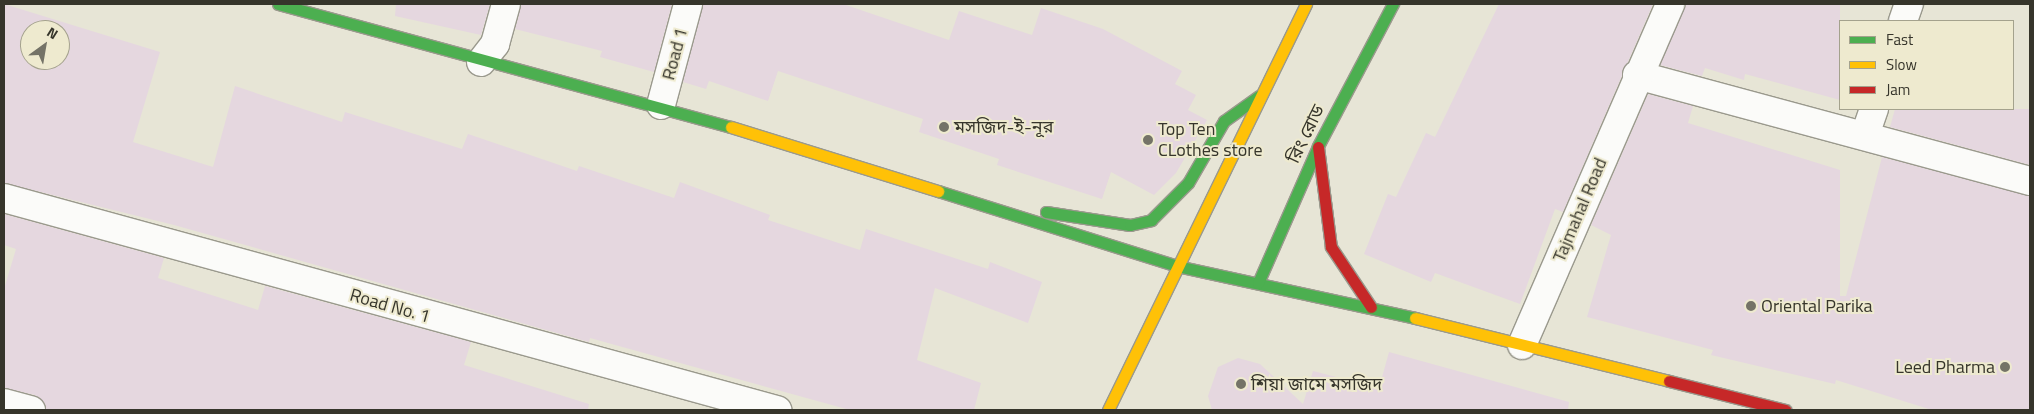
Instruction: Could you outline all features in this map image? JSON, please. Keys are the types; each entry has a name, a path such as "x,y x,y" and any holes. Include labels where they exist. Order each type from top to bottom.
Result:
{"street":[{"path":"278,4 481,62 661,105 955,199 1177,266 1371,307 1785,410"},
{"path":"481,62 495,44 506,4"},
{"name":"Road 1","path":"661,105 688,4"},
{"path":"1108,410 1306,4"},
{"name":"রিং রোড","path":"1258,284 1318,146 1394,4"},
{"name":"Tajmahal Road","path":"1522,345 1637,75 1670,4"},
{"path":"1903,20 1909,4"},
{"path":"1637,75 2030,181"},
{"path":"955,199 1130,225 1151,220 1188,183 1224,121 1261,96"},
{"path":"1865,136 1874,110"},
{"path":"1318,146 1331,247 1371,307"},
{"name":"Road No. 1","path":"4,198 777,410"},
{"path":"4,403 31,410"}],"building":[{"path":"4,4 56,20 20,20 20,70 70,70 70,24 160,52 133,142 213,167 235,86 342,122 345,112 462,149 468,134 577,171 579,166 674,198 680,182 770,215 768,220 860,250 866,229 988,269 990,262 1042,282 1028,323 935,288 917,360 981,383 974,410 850,410 590,338 589,342 174,225 4,183"},
{"path":"396,4 490,4 481,35 395,16"},
{"path":"521,4 672,4 654,72 600,57 602,51 515,29"},
{"path":"703,4 843,4 949,40 959,11 1032,35 1041,8 1103,29 1182,71 1175,84 1196,95 1188,110 1207,120 1176,173 1154,195 1111,172 1102,199 997,165 999,159 919,132 923,119 778,71 768,101 709,81 706,89 683,82"},
{"path":"1499,4 1653,4 1563,212 1555,209 1520,304 1435,273 1431,282 1364,254 1388,194 1396,197 1426,133 1435,137"},
{"path":"1685,4 1840,4 1839,100 1745,74 1744,80 1705,68 1702,76 1660,65"},
{"path":"1648,94 1693,106 1688,123 1840,170 1840,296 1846,296 1882,157 2030,196 2030,410 1932,410 1836,380 1835,384 1711,355 1713,350 1587,317 1611,235 1591,225"},
{"path":"2030,109 2030,165 1890,127 1895,110"},
{"path":"4,214 164,258 158,278 258,310 265,286 471,342 464,365 589,404 588,410 46,410 35,395 4,388 4,289 16,249 4,245"},
{"path":"1389,352 1569,402 1568,410 1212,410 1208,396 1218,367 1238,358 1260,364 1303,404 1313,371 1379,388"}],"traffic: fast":[{"path":"278,4 731,127"},
{"path":"1258,283 1318,146 1393,4"},
{"path":"1046,212 1130,225 1151,220 1188,183 1224,121 1259,96"},
{"path":"938,191 1177,266 1415,318"}],"traffic: slow":[{"path":"1108,410 1306,4"},
{"path":"731,127 938,191"},
{"path":"1415,318 1669,381"}],"traffic: jam":[{"path":"1318,147 1331,247 1371,307"},
{"path":"1669,381 1785,410"}],"place":[{"name":"মসজিদ-ই-নূর","path":"944,127"},
{"name":"Top Ten CLothes store","path":"1148,140"},
{"name":"Oriental Parika","path":"1751,306"},
{"name":"Leed Pharma","path":"2005,367"},
{"name":"শিয়া জামে মসজিদ","path":"1241,384"}]}
